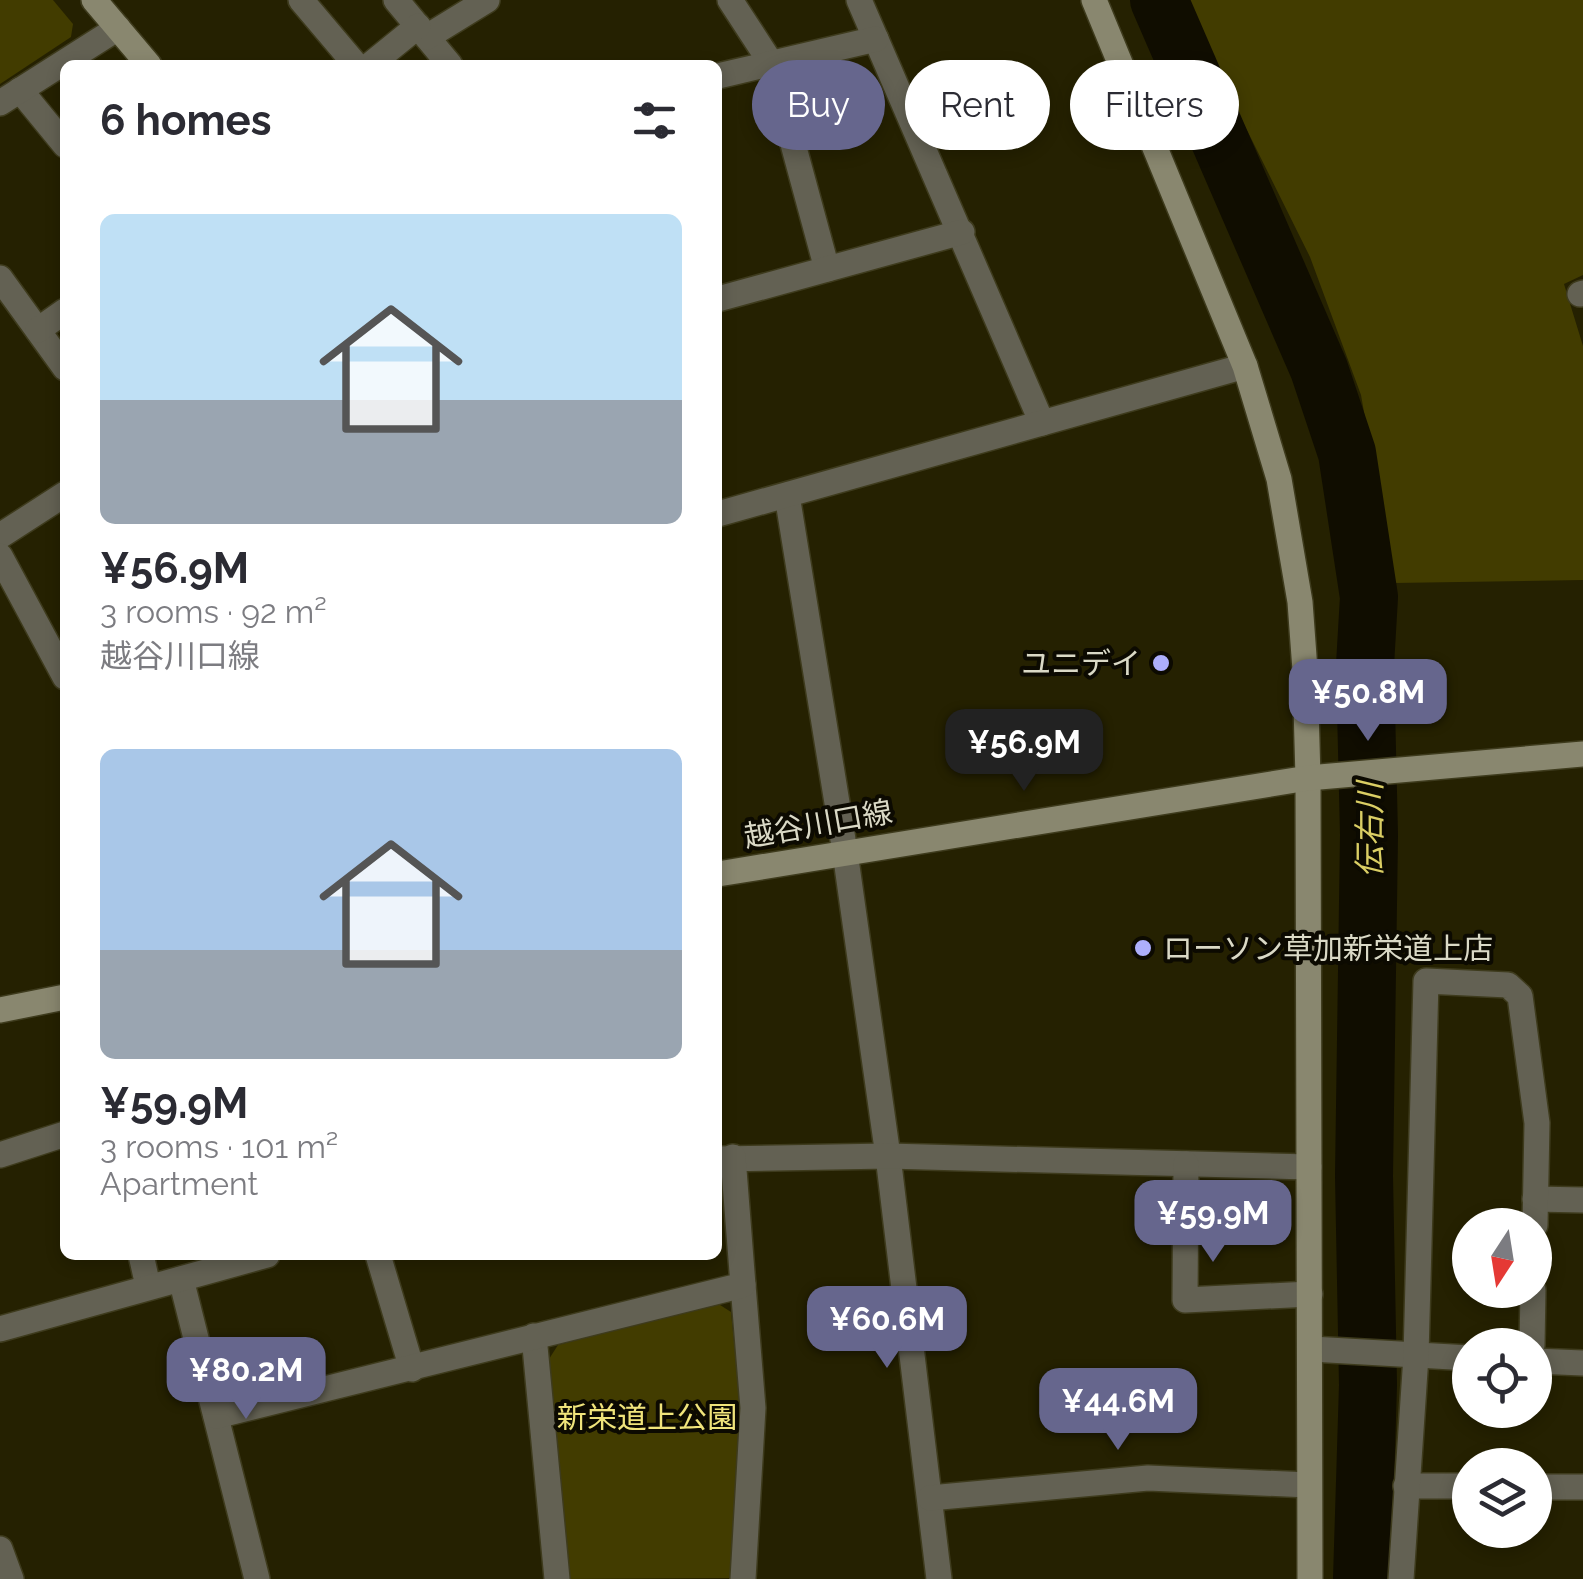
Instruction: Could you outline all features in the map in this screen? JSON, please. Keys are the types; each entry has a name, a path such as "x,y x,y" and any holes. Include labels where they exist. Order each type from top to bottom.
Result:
{"street":[{"path":"94,0 145,60"},
{"path":"302,0 352,60"},
{"path":"396,0 446,60"},
{"path":"378,60 487,0"},
{"path":"730,0 769,60"},
{"path":"858,0 962,232 1042,424"},
{"path":"1094,0 1245,366 1278,478 1300,602 1308,778 1310,1294 1320,1349 1309,1485 1310,1579"},
{"path":"67,60 118,28"},
{"path":"784,60 876,39"},
{"path":"60,65 10,96 60,141"},
{"path":"722,75 752,68"},
{"path":"795,150 828,268"},
{"path":"722,298 962,232"},
{"path":"0,278 60,361"},
{"path":"38,330 60,315"},
{"path":"722,513 1245,366"},
{"path":"787,495 846,852 888,1156 939,1579"},
{"path":"0,536 60,497"},
{"path":"0,556 60,668"},
{"name":"越谷川口線","path":"722,873 1308,778 1583,754"},
{"path":"1401,1579 1407,1356 1426,982 1508,985 1520,996 1537,1123 1535,1208"},
{"path":"0,1010 60,999"},
{"path":"0,1155 60,1136"},
{"path":"744,1579 753,1408 743,1285 725,1158 888,1156 1309,1167"},
{"path":"1186,1164 1185,1300 1310,1294"},
{"path":"1551,1208 1583,1200"},
{"path":"143,1260 148,1286"},
{"path":"0,1328 248,1260"},
{"path":"379,1260 412,1369"},
{"path":"181,1278 257,1579"},
{"path":"216,1416 743,1285"},
{"path":"534,1336 557,1579"},
{"path":"1320,1349 1452,1357"},
{"path":"1552,1362 1583,1363"},
{"path":"930,1498 1148,1478 1309,1485"},
{"path":"1406,1486 1452,1486"},
{"path":"1552,1487 1583,1488"},
{"path":"0,1548 10,1579"}],"green space":[{"path":"0,0 53,0 73,24 71,37 0,84"},
{"path":"1189,0 1583,0 1583,275 1564,284 1583,346 1583,580 1394,583 1361,395 1310,257 1239,114 1239,60 1215,60"},
{"name":"新栄道上公園","path":"717,1303 731,1312 740,1402 730,1578 564,1579 549,1359 558,1345"}],"waterway":[{"name":"伝右川","path":"1159,0 1319,369 1347,453 1369,597 1365,665 1369,835 1364,1176 1368,1385 1362,1579"}],"place":[{"name":"ユニデイ","path":"1161,663"},
{"name":"ローソン草加新栄道上店","path":"1143,948"}]}
